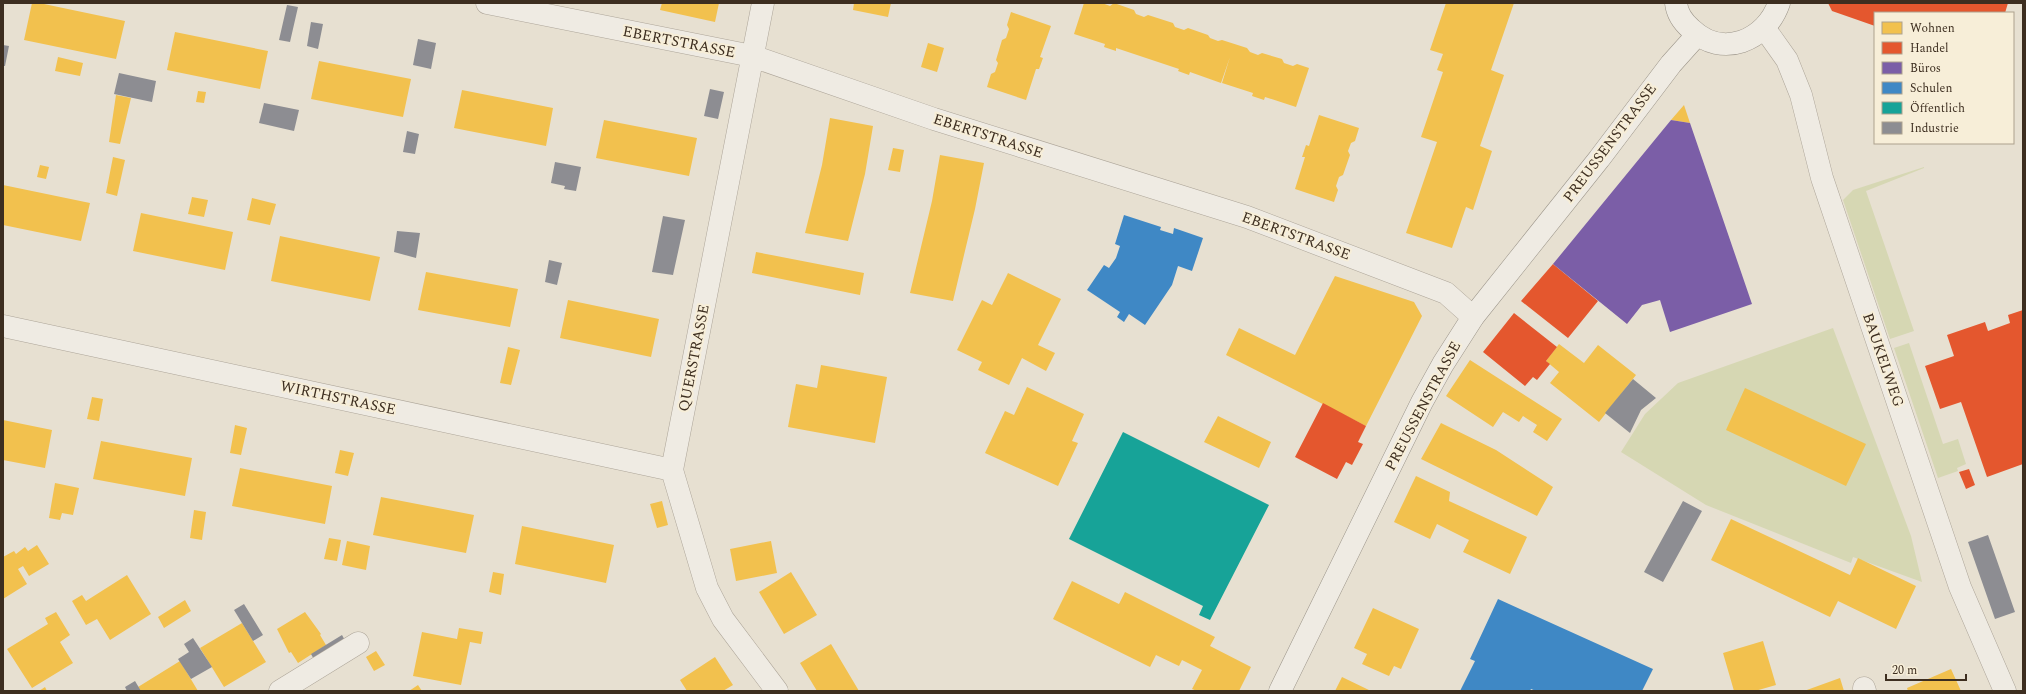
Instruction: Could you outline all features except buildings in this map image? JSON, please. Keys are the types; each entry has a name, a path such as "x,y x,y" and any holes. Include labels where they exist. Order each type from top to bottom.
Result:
{"street":[{"name":"EBERTSTRASSE","path":"486,3 752,56 934,118 1247,217 1446,293 1473,317"},
{"name":"QUERSTRASSE","path":"763,3 672,470 707,588 723,619 777,691"},
{"path":"1676,3 1684,23 1696,35 1713,42 1732,44 1750,39 1765,29 1775,15 1779,3"},
{"name":"BAUKELWEG","path":"1765,29 1787,60 1801,95 1822,178 1960,587 2005,691"},
{"name":"PREUSSENSTRASSE","path":"1280,691 1428,390 1473,317 1599,159 1671,64 1696,35"},
{"name":"WIRTHSTRASSE","path":"3,326 672,470"},
{"path":"280,691 358,643"}],"green space":[{"path":"1924,167 1866,191 1914,331 1890,339 1843,200 1853,190"},
{"path":"1833,328 1911,536 1922,582 1853,557 1851,563 1706,505 1621,452 1645,414 1678,383"},
{"path":"1909,343 1943,444 1958,439 1966,464 1957,468 1958,471 1938,478 1894,348"}]}
